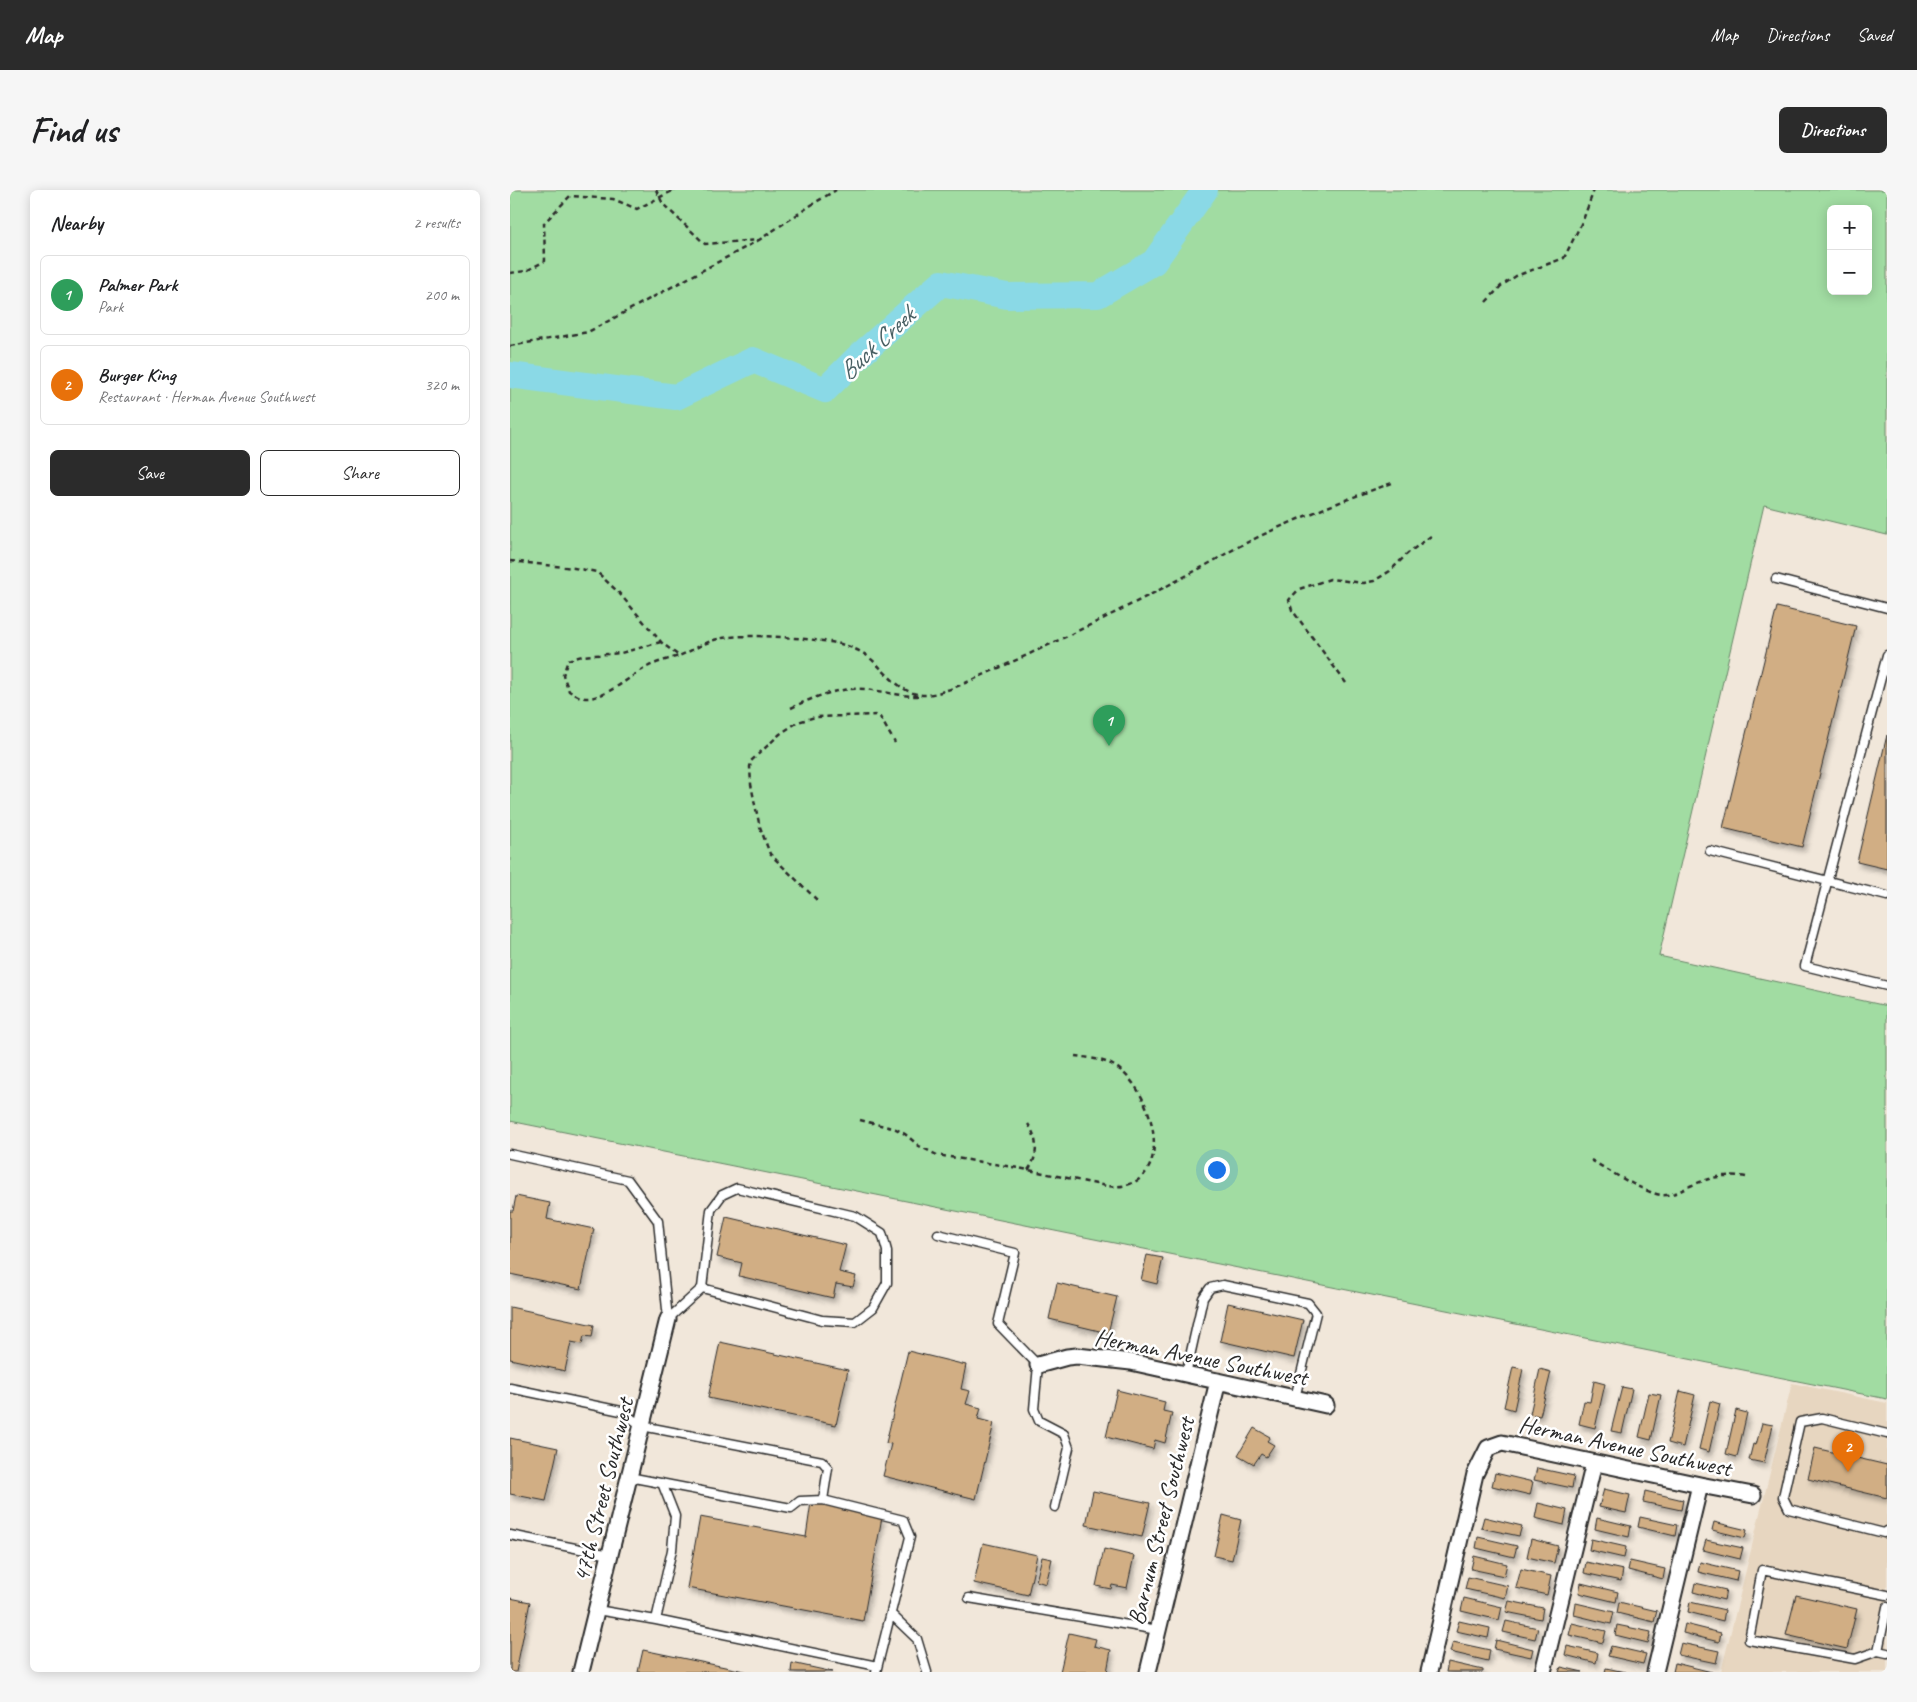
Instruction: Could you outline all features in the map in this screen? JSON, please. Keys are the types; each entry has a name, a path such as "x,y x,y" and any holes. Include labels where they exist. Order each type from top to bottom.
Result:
{"street":[{"name":"47th Street Southwest","path":"582,1672 668,1319"},
{"name":"Herman Avenue Southwest","path":"1038,1365 1067,1357 1094,1357 1131,1362 1326,1405"},
{"name":"Barnum Street Southwest","path":"1148,1672 1218,1381"},
{"name":"Herman Avenue Southwest","path":"1429,1672 1474,1474 1488,1448 1502,1443 1700,1485 1753,1494"},
{"path":"1543,1672 1594,1463"},
{"path":"1655,1672 1700,1485"}],"lane":[{"path":"1776,579 1887,608"},
{"path":"1887,655 1805,966 1887,986"},
{"path":"1710,851 1887,896"},
{"path":"510,1154 628,1180 658,1221 668,1319"},
{"path":"668,1319 702,1288 711,1210 722,1195 737,1188 855,1216 882,1233 887,1251 887,1283 874,1308 855,1322 822,1320 702,1288"},
{"path":"938,1234 1015,1252 998,1324 1038,1365 1034,1409 1039,1421 1064,1434 1069,1448 1055,1507"},
{"path":"1186,1374 1204,1298 1210,1288 1223,1285 1308,1303 1316,1313 1316,1319 1302,1363 1295,1398"},
{"path":"510,1388 620,1411 642,1426 822,1461 828,1468 823,1500"},
{"path":"1887,1434 1822,1418 1800,1422 1783,1497 1789,1509 1884,1533 1887,1531"},
{"path":"597,1610 656,1620 877,1669 910,1537 903,1520 823,1500 800,1501 791,1508 629,1477"},
{"path":"656,1620 672,1550 675,1516 662,1483"},
{"path":"510,1535 610,1555"},
{"path":"1887,1596 1762,1570 1749,1640 1854,1659 1878,1651 1887,1653"},
{"path":"969,1598 1158,1630"},
{"path":"1878,1651 1887,1607"},
{"path":"891,1614 917,1639 927,1672"}],"path":[{"path":"656,190 663,204 705,244 759,240"},
{"path":"510,273 526,271 545,261 544,223 570,196 613,199 638,209 674,190"},
{"path":"510,346 588,332 759,240 836,190"},
{"path":"1486,302 1501,286 1516,276 1564,258 1583,220 1594,190"},
{"path":"791,708 810,699 842,690 864,689 911,696 936,693 976,678 1024,656 1196,571 1236,548 1293,520 1325,506 1395,482"},
{"path":"1346,683 1292,610 1289,600 1299,589 1330,579 1364,583 1374,581 1390,571 1408,553 1431,536"},
{"path":"510,560 598,572 619,592 661,642 679,656"},
{"path":"661,642 621,652 582,656 568,660 563,675 568,691 577,696 594,697 612,689 651,665 679,656 715,639 753,637 842,644 865,654 895,682 917,694 926,695"},
{"path":"817,900 770,854 760,827 755,804 751,784 751,762 780,734 805,719 876,715 880,717 895,743"},
{"path":"860,1120 896,1129 919,1146 937,1156 1028,1170 1116,1187 1138,1179 1153,1160 1154,1142 1147,1108 1134,1085 1117,1067 1106,1062 1075,1056"},
{"path":"1028,1124 1036,1143 1034,1161 1028,1170"},
{"path":"1591,1160 1659,1195 1677,1194 1691,1186 1718,1176 1730,1174 1746,1177"}],"shaded area":[{"path":"1792,1383 1887,1403 1887,1672 1721,1672"}],"green space":[{"path":"510,190 1887,190 1887,535 1764,505 1659,956 1887,1006 1887,1399 510,1121"}],"building":[{"path":"1777,607 1856,626 1802,847 1723,828"},
{"path":"1887,735 1887,869 1857,862"},
{"path":"516,1196 550,1203 547,1219 594,1229 581,1289 510,1274 510,1211 513,1211"},
{"path":"726,1217 846,1245 839,1272 856,1276 853,1287 836,1284 833,1298 739,1276 742,1263 717,1257"},
{"path":"1147,1255 1163,1258 1157,1284 1141,1280"},
{"path":"1057,1283 1117,1297 1108,1333 1049,1319"},
{"path":"1228,1303 1303,1320 1294,1358 1220,1341"},
{"path":"510,1307 594,1325 592,1337 584,1336 582,1344 571,1342 565,1371 510,1359"},
{"path":"720,1342 848,1370 836,1425 708,1398"},
{"path":"908,1351 966,1365 961,1389 970,1391 966,1404 981,1408 978,1419 994,1423 976,1499 883,1476 891,1444 886,1443"},
{"path":"1513,1367 1523,1369 1514,1410 1504,1407"},
{"path":"1540,1369 1551,1372 1540,1416 1530,1414"},
{"path":"1594,1381 1605,1384 1595,1428 1579,1424 1584,1401 1590,1402"},
{"path":"1622,1387 1632,1389 1622,1433 1611,1431"},
{"path":"1117,1390 1165,1402 1163,1411 1172,1413 1165,1443 1155,1440 1153,1449 1106,1437"},
{"path":"1680,1391 1695,1395 1683,1447 1668,1443"},
{"path":"1649,1393 1661,1395 1651,1440 1639,1437"},
{"path":"1710,1401 1720,1404 1709,1452 1699,1449"},
{"path":"1736,1410 1747,1413 1737,1457 1726,1454"},
{"path":"1762,1423 1773,1425 1764,1463 1749,1460 1753,1444 1756,1445"},
{"path":"1254,1428 1270,1437 1267,1441 1274,1445 1266,1457 1261,1454 1254,1464 1238,1455"},
{"path":"510,1438 558,1448 546,1501 510,1494"},
{"path":"1815,1448 1887,1465 1887,1498 1808,1479"},
{"path":"1537,1468 1574,1476 1572,1488 1534,1480"},
{"path":"1495,1473 1533,1482 1530,1495 1492,1486"},
{"path":"1604,1489 1630,1495 1626,1513 1599,1507"},
{"path":"1093,1491 1150,1503 1142,1537 1086,1525"},
{"path":"1645,1491 1683,1500 1681,1510 1643,1502"},
{"path":"811,1502 882,1517 863,1621 687,1588 700,1517 806,1537"},
{"path":"1538,1503 1567,1510 1564,1525 1535,1518"},
{"path":"1223,1515 1241,1520 1232,1560 1214,1556"},
{"path":"1484,1517 1522,1526 1519,1536 1481,1528"},
{"path":"1640,1517 1677,1525 1675,1536 1638,1527"},
{"path":"1597,1518 1631,1526 1629,1537 1595,1529"},
{"path":"1714,1522 1747,1530 1745,1538 1712,1530"},
{"path":"1478,1537 1517,1546 1514,1557 1476,1548"},
{"path":"1531,1539 1558,1546 1554,1563 1527,1557"},
{"path":"1591,1539 1626,1547 1624,1558 1589,1550"},
{"path":"1706,1540 1743,1548 1740,1559 1703,1550"},
{"path":"983,1543 1037,1555 1028,1595 974,1583"},
{"path":"1104,1549 1134,1556 1127,1588 1112,1585 1111,1589 1096,1586"},
{"path":"1474,1556 1507,1564 1504,1576 1471,1569"},
{"path":"1042,1557 1052,1559 1046,1584 1036,1581"},
{"path":"1630,1561 1665,1569 1663,1579 1628,1570"},
{"path":"1586,1562 1623,1570 1621,1581 1584,1573"},
{"path":"1700,1562 1738,1571 1736,1581 1698,1572"},
{"path":"1521,1569 1551,1576 1547,1595 1516,1588"},
{"path":"1468,1577 1508,1586 1505,1598 1465,1589"},
{"path":"1581,1583 1618,1592 1616,1602 1579,1593"},
{"path":"1695,1583 1726,1590 1724,1600 1693,1592"},
{"path":"1796,1595 1857,1609 1847,1649 1786,1635"},
{"path":"510,1598 530,1602 516,1672 510,1672"},
{"path":"1464,1598 1502,1607 1499,1620 1461,1611"},
{"path":"1509,1601 1543,1608 1541,1619 1506,1612"},
{"path":"1619,1602 1657,1611 1654,1622 1617,1613"},
{"path":"1690,1602 1725,1610 1723,1621 1688,1612"},
{"path":"1576,1603 1614,1612 1611,1624 1574,1615"},
{"path":"1459,1621 1490,1628 1488,1638 1456,1631"},
{"path":"1506,1621 1538,1628 1535,1639 1503,1632"},
{"path":"1572,1623 1606,1631 1603,1643 1569,1635"},
{"path":"1685,1624 1721,1633 1719,1642 1683,1633"},
{"path":"1617,1625 1651,1632 1648,1643 1615,1635"},
{"path":"1069,1633 1096,1639 1094,1646 1111,1650 1107,1672 1060,1672"},
{"path":"1496,1640 1533,1649 1531,1657 1494,1649"},
{"path":"1453,1642 1490,1650 1488,1661 1450,1652"},
{"path":"1681,1643 1719,1651 1716,1663 1678,1655"},
{"path":"1567,1646 1598,1653 1596,1663 1565,1655"},
{"path":"1611,1646 1646,1654 1643,1664 1608,1656"},
{"path":"643,1650 749,1672 638,1672"},
{"path":"1448,1662 1483,1670 1483,1672 1446,1672"},
{"path":"792,1663 833,1672 791,1672"},
{"path":"1675,1663 1712,1672 1673,1672"},
{"path":"1561,1667 1583,1672 1559,1672"},
{"path":"1606,1668 1625,1672 1605,1672"}],"waterway":[{"name":"Buck Creek","path":"510,375 676,397 753,360 825,390 857,358 941,283 1007,296 1098,295 1154,262 1205,190"}],"place":[{"name":"Palmer Park","path":"1109,746"},
{"name":"Burger King","path":"1848,1472"}]}
